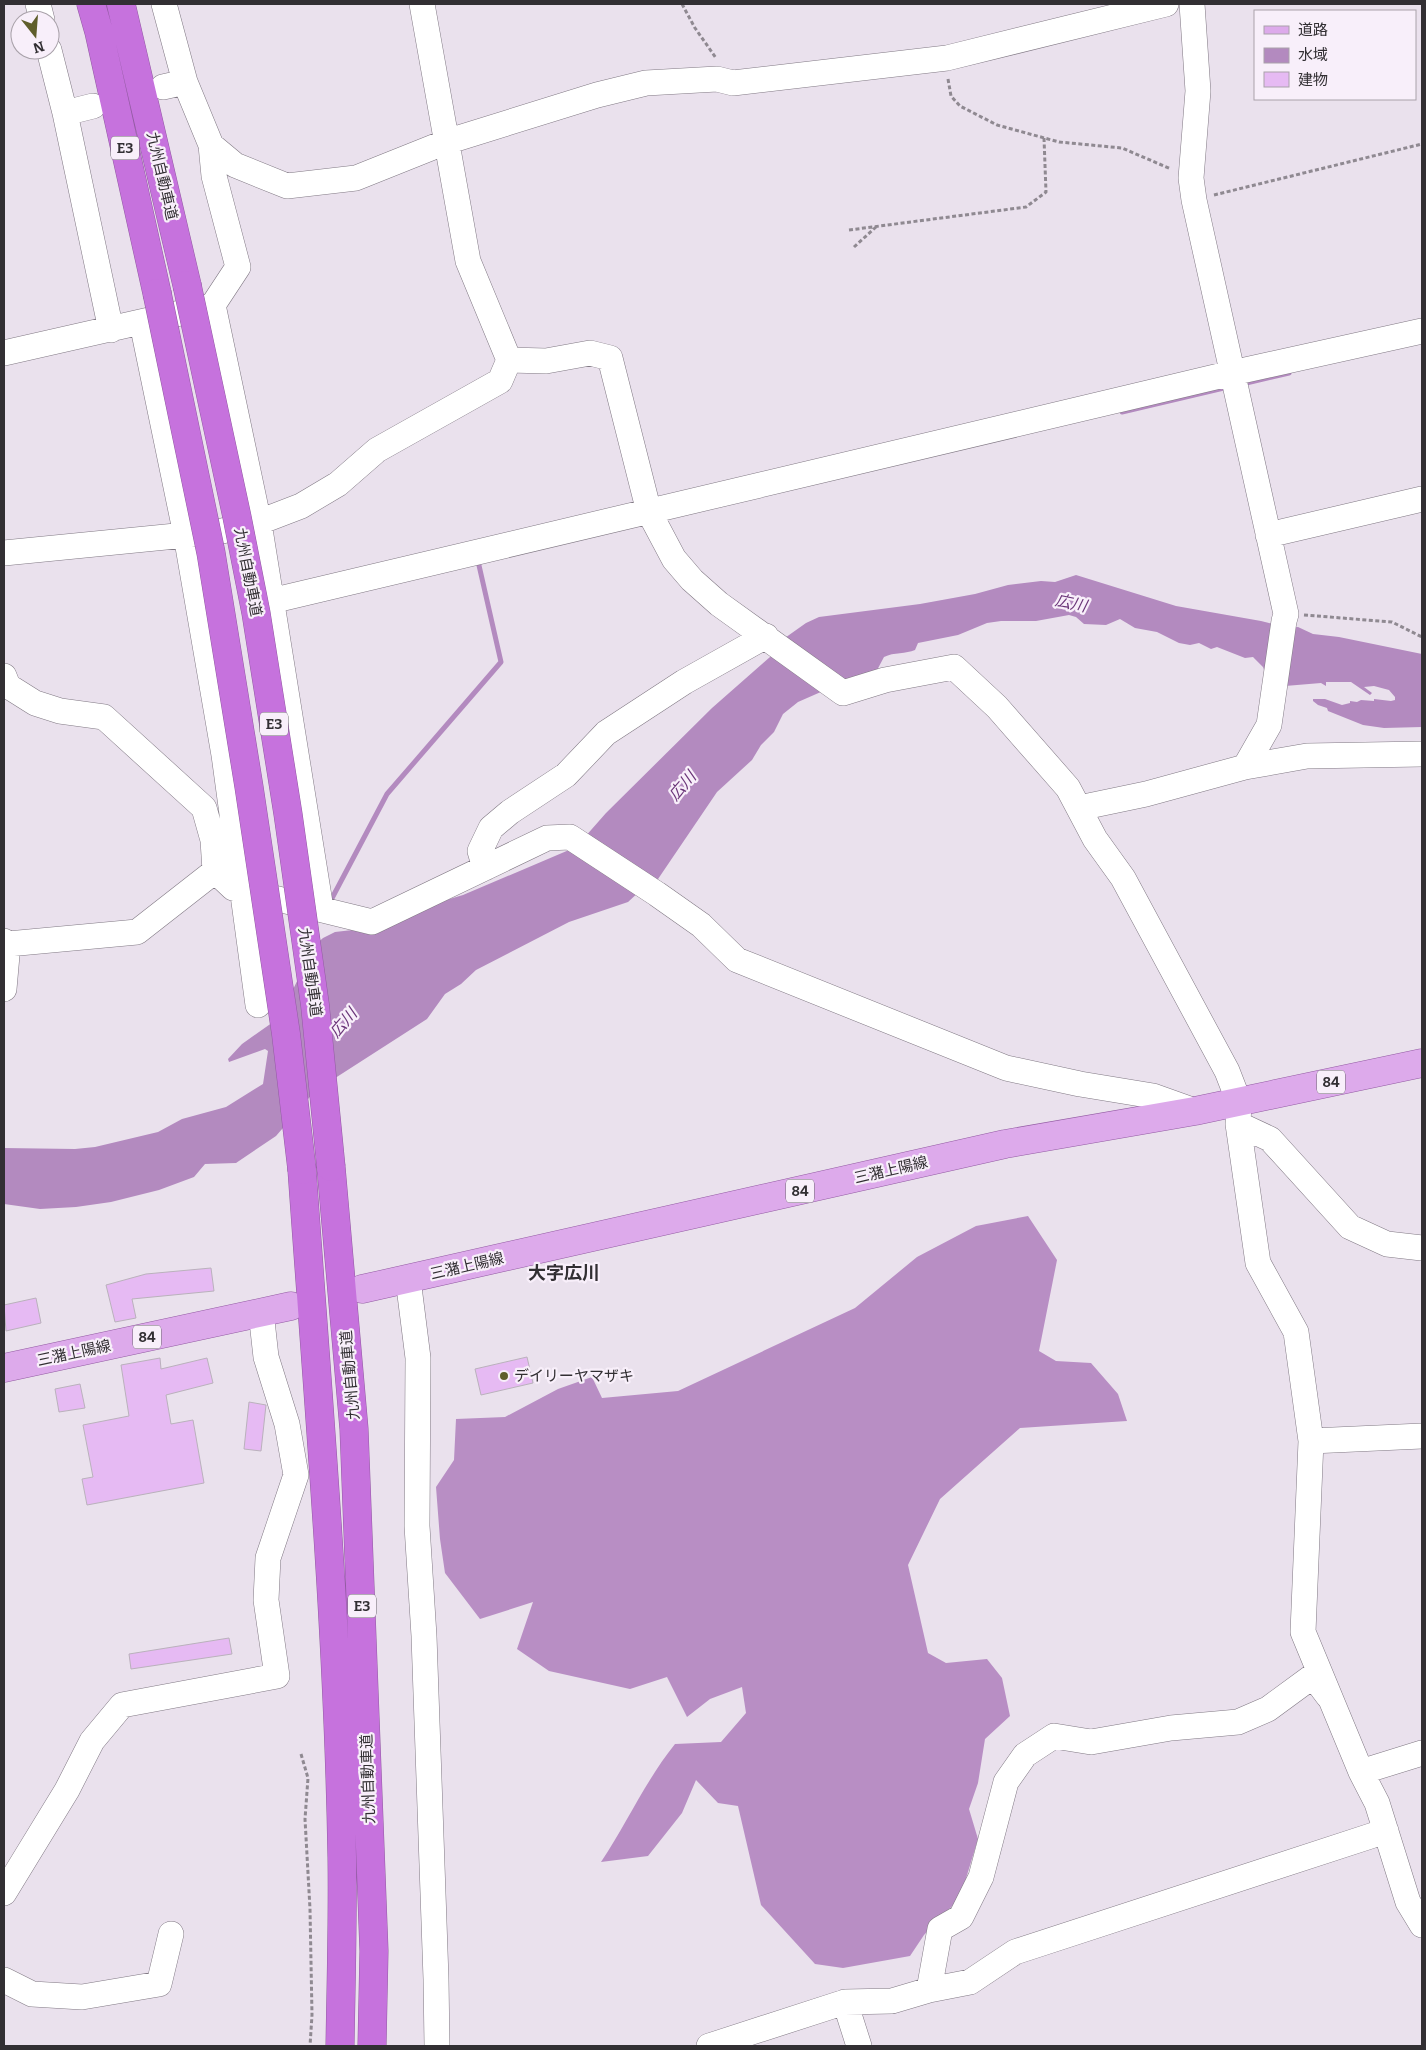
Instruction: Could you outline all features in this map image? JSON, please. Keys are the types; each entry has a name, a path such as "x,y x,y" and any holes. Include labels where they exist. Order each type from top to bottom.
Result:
{"highway":[{"name":"九州自動車道","path":"91,4 99,32 157,293 212,553 286,1034 302,1170 328,1536 342,1857 340,2046"},
{"name":"九州自動車道","path":"121,4 187,285 256,613 288,814 315,1005 355,1439 374,1942 372,2046"}],"main road":[{"name":"三潴上陽線","path":"362,1290 1006,1144 1195,1111 1238,1113 1422,1063"},
{"name":"三潴上陽線","path":"4,1368 291,1306"}],"street":[{"path":"164,4 174,85 211,145 235,166 288,186 356,178 446,142 597,95 646,83 717,79 734,83 947,58 1166,4"},
{"path":"4,553 222,531 258,523 301,506 338,484 377,450 500,381 508,360 468,261 422,4"},
{"path":"1192,4 1198,91 1193,189 1285,617 1269,725 1245,767"},
{"path":"52,60 65,113 111,330"},
{"path":"65,113 94,106"},
{"path":"4,353 111,330 213,305 238,267 214,176 211,145"},
{"path":"213,305 258,523 321,909"},
{"path":"142,322 186,535 224,755 258,1005"},
{"path":"271,601 648,512 1234,382 1422,330"},
{"path":"508,360 546,361 590,353 610,358 648,512 674,559 692,580 719,604 768,637 843,693 885,680 954,667 997,707 1068,788 1095,839 1123,878 1227,1071 1238,1113 1258,1263 1296,1332 1311,1441 1303,1632 1361,1772 1377,1803 1408,1902 1422,1925"},
{"path":"1268,535 1422,498"},
{"path":"485,868 480,851 491,828 510,812 566,775 606,733 684,682 768,637"},
{"path":"4,676 8,686 35,703 60,711 104,717 204,808 212,840 215,871 233,888 372,922 547,838 570,838 701,925 737,960 746,964 1006,1068 1080,1084 1153,1096 1195,1111"},
{"path":"1079,808 1146,794 1245,767 1307,756 1422,754"},
{"path":"4,989 6,943 137,932 215,871"},
{"path":"1238,1113 1270,1138 1350,1227 1387,1244 1422,1248"},
{"path":"408,1279 418,1358 417,1526 424,1636 437,2046"},
{"path":"4,1893 67,1790 92,1741 122,1706 277,1676 266,1600 268,1558 296,1476 287,1424 266,1357 260,1312"},
{"path":"1311,1441 1422,1436"},
{"path":"929,1990 940,1929 961,1917 981,1876 1006,1782 1025,1755 1054,1736 1091,1742 1171,1728 1238,1722 1268,1709 1313,1676 1334,1704"},
{"path":"1361,1772 1422,1753"},
{"path":"708,2046 845,2002 892,2001 929,1990 970,1982 1015,1952 1386,1831"},
{"path":"6,1985 32,1994 82,1997 159,1984 171,1934"},
{"path":"845,2002 859,2046"}],"path":[{"path":"682,4 695,28 716,57 717,79"},
{"path":"947,58 947,78 951,96 960,106 996,125 1059,142 1122,148 1193,189 1422,144"},
{"path":"849,230 1026,207 1046,192 1044,138"},
{"path":"854,247 876,227"},
{"path":"1285,617 1392,622 1422,637"},
{"path":"301,1754 308,1778 304,1819 311,1919 312,2016 310,2046"}],"shaded area":[{"path":"1028,1216 1057,1260 1039,1351 1056,1361 1091,1363 1118,1394 1127,1421 1020,1428 940,1499 908,1565 928,1653 946,1663 987,1659 1002,1678 1010,1716 985,1739 978,1783 969,1809 978,1839 960,1898 924,1935 910,1956 843,1968 815,1964 761,1905 738,1806 718,1803 696,1780 682,1813 648,1856 601,1862 655,1772 675,1744 721,1742 746,1713 742,1687 710,1699 687,1717 667,1677 630,1689 549,1671 517,1649 533,1602 480,1619 445,1573 436,1487 454,1460 456,1419 505,1417 558,1389 592,1377 602,1398 678,1391 855,1308 917,1257 976,1226"}],"water":[{"name":"広川","path":"1076,575 1176,606 1261,621 1288,628 1298,627 1313,634 1339,637 1422,654 1422,727 1384,728 1363,725 1328,711 1327,708 1313,701 1313,699 1325,699 1342,705 1350,703 1350,701 1395,700 1395,697 1389,690 1374,686 1364,687 1372,693 1370,695 1351,682 1326,682 1326,686 1321,683 1285,686 1265,673 1263,667 1253,657 1245,658 1217,647 1211,649 1199,643 1190,645 1179,643 1157,632 1135,628 1120,619 1106,625 1084,624 1076,617 1069,615 1036,621 1001,621 987,623 958,635 918,643 915,650 884,657 876,672 839,684 798,702 783,714 774,732 761,745 752,760 717,792 656,882 641,890 628,902 569,922 476,970 461,984 445,994 427,1019 315,1091 276,1136 236,1163 205,1164 194,1177 159,1190 111,1202 76,1207 40,1209 4,1204 4,1148 75,1149 95,1147 158,1132 182,1119 226,1107 263,1084 268,1051 265,1049 229,1062 228,1059 242,1044 276,1020 285,1006 314,946 323,938 335,932 370,928 426,906 463,895 569,850 584,838 606,813 712,708 770,657 782,640 806,623 819,617 920,604 975,594 1008,585 1041,581 1055,582"}],"building":[{"path":"211,1268 214,1291 132,1299 136,1318 115,1322 106,1285 146,1274"},
{"path":"36,1298 41,1323 6,1331 4,1305"},
{"name":"デイリーヤマザキ","path":"527,1357 533,1383 481,1395 475,1369"},
{"path":"160,1358 161,1369 207,1358 213,1383 166,1395 171,1424 193,1420 204,1483 87,1505 82,1479 93,1477 83,1425 129,1416 121,1365"},
{"path":"80,1384 85,1408 59,1412 55,1389"},
{"path":"249,1402 266,1405 261,1451 244,1449"},
{"path":"229,1638 232,1654 131,1669 129,1654"}],"waterway":[{"path":"1242,384 1289,373"},
{"path":"1122,412 1228,387"},
{"path":"330,902 387,794 501,662 478,561"}],"place":[{"name":"デイリーヤマザキ","path":"504,1376"}],"district":[{"name":"大字広川","path":"564,1273"}]}
